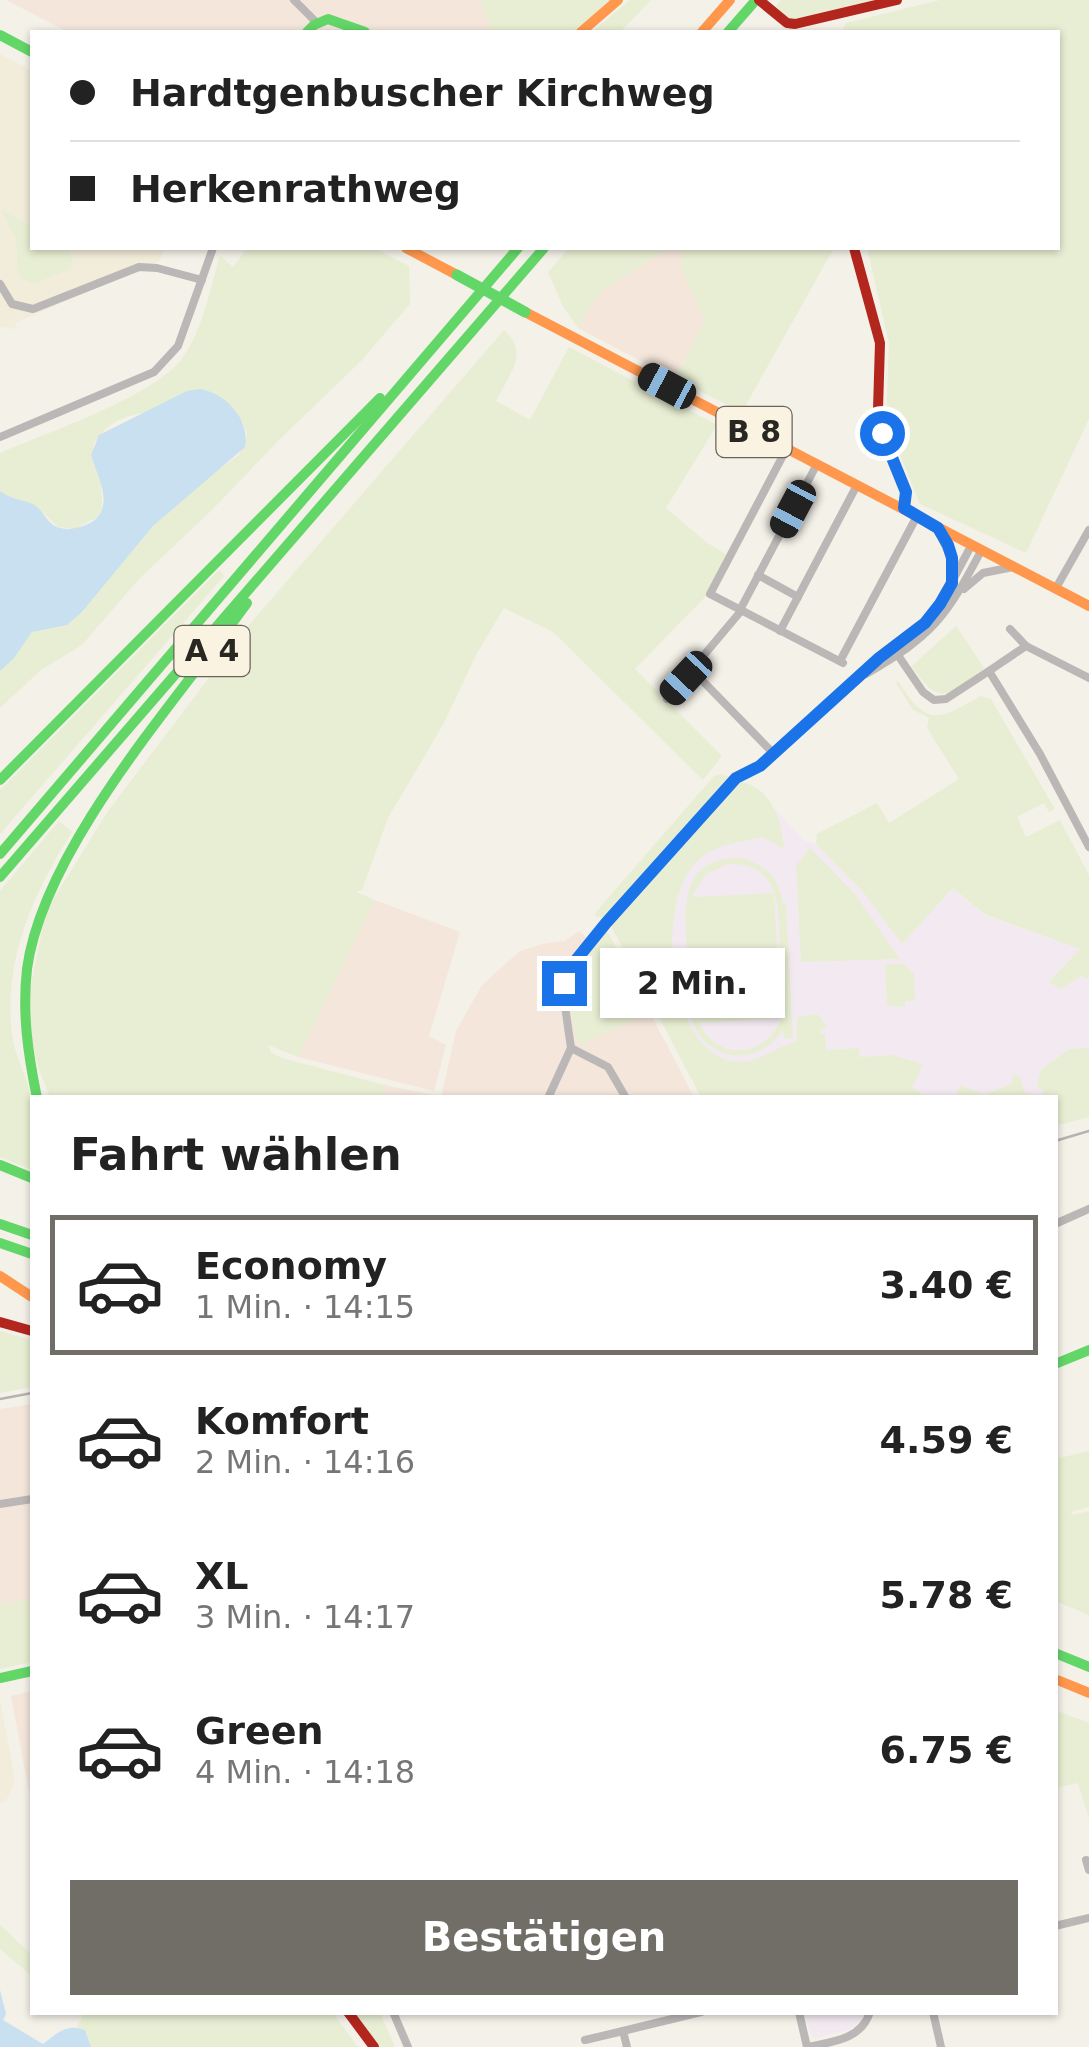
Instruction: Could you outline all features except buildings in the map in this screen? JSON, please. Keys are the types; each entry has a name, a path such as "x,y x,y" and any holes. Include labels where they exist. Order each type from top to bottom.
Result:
{"main road":[{"path":"583,30 618,0"},
{"path":"704,30 730,0"},
{"path":"730,30 758,0 779,17 815,26 897,0"},
{"path":"312,27 327,18 338,18 362,30"},
{"path":"0,35 30,51"},
{"name":"B 8","path":"410,250 1089,606"},
{"name":"A 4","path":"0,780 426,354 516,250"},
{"name":"A 4","path":"36,1095 21,1045 17,996 23,947 38,900 136,754 346,476 542,250"},
{"path":"855,250 880,343 878,408 882,433 906,492 904,508"},
{"path":"0,854 426,354"},
{"path":"0,877 346,476"},
{"path":"0,1165 30,1177"},
{"path":"0,1224 30,1233"},
{"path":"0,1243 30,1253"},
{"path":"0,1276 30,1295"},
{"path":"0,1322 30,1330"},
{"path":"1058,1363 1089,1350"},
{"path":"1058,1654 1089,1667"},
{"path":"0,1678 30,1671"},
{"path":"1058,1680 1089,1693"},
{"path":"350,2015 374,2047"}],"street":[{"path":"294,0 312,27"},
{"path":"0,436 154,372 178,346 212,250"},
{"path":"0,284 12,304 33,310 139,267 202,280"},
{"path":"787,448 710,594 780,632 842,662 917,516"},
{"path":"667,699 740,610 817,463"},
{"path":"780,632 857,484"},
{"path":"938,528 952,558 952,583"},
{"path":"1056,588 1089,530"},
{"path":"896,652 925,623 976,549"},
{"path":"960,592 976,549"},
{"path":"549,1095 571,1048 563,992 572,965 700,816 736,778 760,766 849,684 931,630 960,592 984,573 1014,567"},
{"path":"758,575 798,597"},
{"path":"1010,629 1026,646 1089,678"},
{"path":"896,652 923,692 934,700 946,698 1026,646"},
{"path":"694,670 774,753"},
{"path":"989,671 1033,742 1089,847"},
{"path":"1079,828 1089,822"},
{"path":"571,1048 604,1063 624,1095"},
{"path":"1058,1223 1089,1210"},
{"path":"0,1504 30,1499"},
{"path":"1086,1860 1089,1870"},
{"path":"1058,1925 1089,1918"},
{"path":"394,2015 408,2047"},
{"path":"638,2015 640,2026"},
{"path":"585,2040 688,2015"},
{"path":"799,2015 807,2047 848,2037 860,2030 868,2015"},
{"path":"933,2015 941,2047"},
{"path":"623,2030 627,2047"}],"shaded area":[{"path":"6,0 481,0 490,30 64,30"},
{"path":"0,54 30,70 30,250 165,250 159,261 15,323 17,329 0,327"},
{"path":"665,250 683,250 681,267 705,321 675,379 578,328 598,294"},
{"path":"746,784 751,784 805,841 816,844 863,892 902,943 953,888 984,915 1081,949 1081,976 1089,979 1089,1082 1057,1095 700,1095 614,930"},
{"path":"375,900 460,932 429,1036 446,1045 434,1091 298,1057"},
{"path":"579,931 587,938 607,931 693,1095 441,1095 456,1031 482,985 520,951 565,941"},
{"path":"385,1085 432,1095 383,1095"},
{"path":"30,1404 30,1599 0,1605 0,1409"},
{"path":"30,1691 30,1796 11,1696"},
{"path":"0,1699 15,1780 8,1798 0,1804"},
{"path":"806,2015 864,2015 848,2030 816,2038 810,2034"}],"green space":[{"path":"481,0 610,0 575,30 490,30"},
{"path":"630,0 651,0 622,30 594,30"},
{"path":"781,0 875,0 794,19 782,15 776,6"},
{"path":"940,0 1089,0 1089,419 1026,553 920,504 886,420 889,343 867,250 1060,250 1060,30 843,30 846,23"},
{"path":"1,210 30,225 30,250 69,250 73,263 70,269 32,284 18,271 16,241"},
{"path":"246,250 378,250 409,266 410,304 361,361 139,579 82,645 41,670 0,708 0,671 28,635 67,625 82,612 153,526 204,480 239,455 247,435 242,420 182,412 121,419 105,430 93,446 103,514 75,529 58,527 37,507 14,501 0,491 0,453 99,412 169,372 196,334 220,256 233,267"},
{"path":"567,250 665,250 598,294 578,328 548,272"},
{"path":"683,250 833,250 742,412 675,379 705,321 681,267"},
{"path":"504,330 516,347 516,356 496,401 530,420 569,347 717,425 666,508 729,556 706,596 635,669 722,756 703,780 553,632 504,608 476,655 444,723 388,818 362,890 356,892 375,900 298,1057 268,1045 272,1053 285,1059 385,1085 383,1095 49,1095 30,1029 29,994 46,911 108,811 249,625"},
{"path":"219,570 224,576 0,834 0,790"},
{"path":"956,626 985,669 953,690 938,693 912,666"},
{"path":"898,681 917,706 934,715 953,711 980,696 991,699 1055,809 1049,812 1044,803 1017,817 1026,837 1060,820 1089,875 1089,979 1081,976 1061,989 1049,982 1080,949 984,914 953,888 902,944 863,892 816,844 817,834 877,803 889,823 959,779 927,728 929,718 913,710"},
{"path":"714,776 730,777 607,918 595,916"},
{"path":"741,782 752,785 768,799 778,818 784,849 762,837 725,846 700,859 682,886 672,943 682,1005 693,1031 710,1051 732,1061 749,1061 797,1042 797,1017 817,1014 828,1028 820,1029 825,1034 826,1050 859,1048 860,1057 892,1055 923,1064 912,1088 924,1095 700,1095 610,924"},
{"path":"59,821 72,832 34,904 12,980 12,1035 30,1095 30,1169 0,1157 0,891"},
{"path":"810,848 854,893 900,959 801,962 796,866"},
{"path":"740,858 764,868 775,880 786,904 793,1038 784,1039 783,1030 773,1042 747,1055 721,1052 709,1045 691,1019 686,906 695,877 720,860","holes":["728,864 747,866 761,873 774,893 692,897 706,874","774,893 778,912 781,1017","781,1018 765,1041 742,1050 717,1044 699,1023"]},
{"path":"607,931 650,1012 581,1045 569,999 572,978 587,952"},
{"path":"902,963 914,974 915,1001 905,1001 905,1007 887,1005 885,965"},
{"path":"1089,1048 1089,1117 1058,1125 1058,1095 1042,1095 1044,1091 1037,1087 1041,1069 1070,1049"},
{"path":"1015,1075 1020,1077 1024,1092 1034,1095 985,1095 1013,1083"},
{"path":"960,1085 985,1095 956,1095"},
{"path":"0,1331 30,1339 30,1387 0,1393"},
{"path":"1089,1451 1089,1507 1071,1512 1073,1515 1089,1511 1089,1615 1058,1602 1058,1458"},
{"path":"30,1599 30,1662 0,1669 0,1605"},
{"path":"1058,1711 1089,1723 1089,1819 1078,1783 1058,1787"},
{"path":"0,1925 30,1953 30,1974 0,1949"},
{"path":"83,2015 334,2015 358,2047 91,2047 85,2030 77,2027"},
{"path":"354,2015 381,2015 395,2047 379,2047"}],"water":[{"path":"201,389 220,397 235,410 244,427 245,447 153,526 82,612 67,625 32,632 0,671 0,491 36,506 57,527 88,524 97,518 104,502 91,455 99,435 187,391"},
{"path":"0,1990 6,2014 3,2020 43,2044 67,2028 79,2028 85,2030 91,2047 0,2047"}],"tram line":[{"path":"1058,1140 1089,1131"},
{"path":"0,1399 30,1393"}],"traffic: fast":[{"path":"730,30 756,0"},
{"path":"309,30 328,19 359,30"},
{"path":"0,35 30,51"},
{"path":"0,854 516,250"},
{"path":"0,877 542,250"},
{"path":"457,275 525,312"},
{"path":"0,780 380,398"},
{"path":"36,1095 27,1034 27,969 38,923 58,875 116,778 247,603"},
{"path":"0,1165 30,1177"},
{"path":"0,1224 30,1234"},
{"path":"0,1243 30,1253"},
{"path":"1058,1363 1089,1350"},
{"path":"1058,1654 1089,1667"},
{"path":"0,1678 30,1671"}],"traffic: slow":[{"path":"583,30 618,0"},
{"path":"704,30 730,0"},
{"path":"410,250 457,275"},
{"path":"525,312 1089,606"},
{"path":"0,1276 30,1296"},
{"path":"1058,1680 1089,1693"}],"traffic: jam":[{"path":"759,0 787,23 795,24 897,0"},
{"path":"855,250 880,343 878,409 882,433 906,492 904,509"},
{"path":"0,1322 30,1330"},
{"path":"350,2015 374,2047"}],"route":[{"path":"564,983 572,965 606,923 736,778 760,766 879,658 925,623 940,604 952,583 948,545 938,528 904,508 906,492 882,433"}]}
